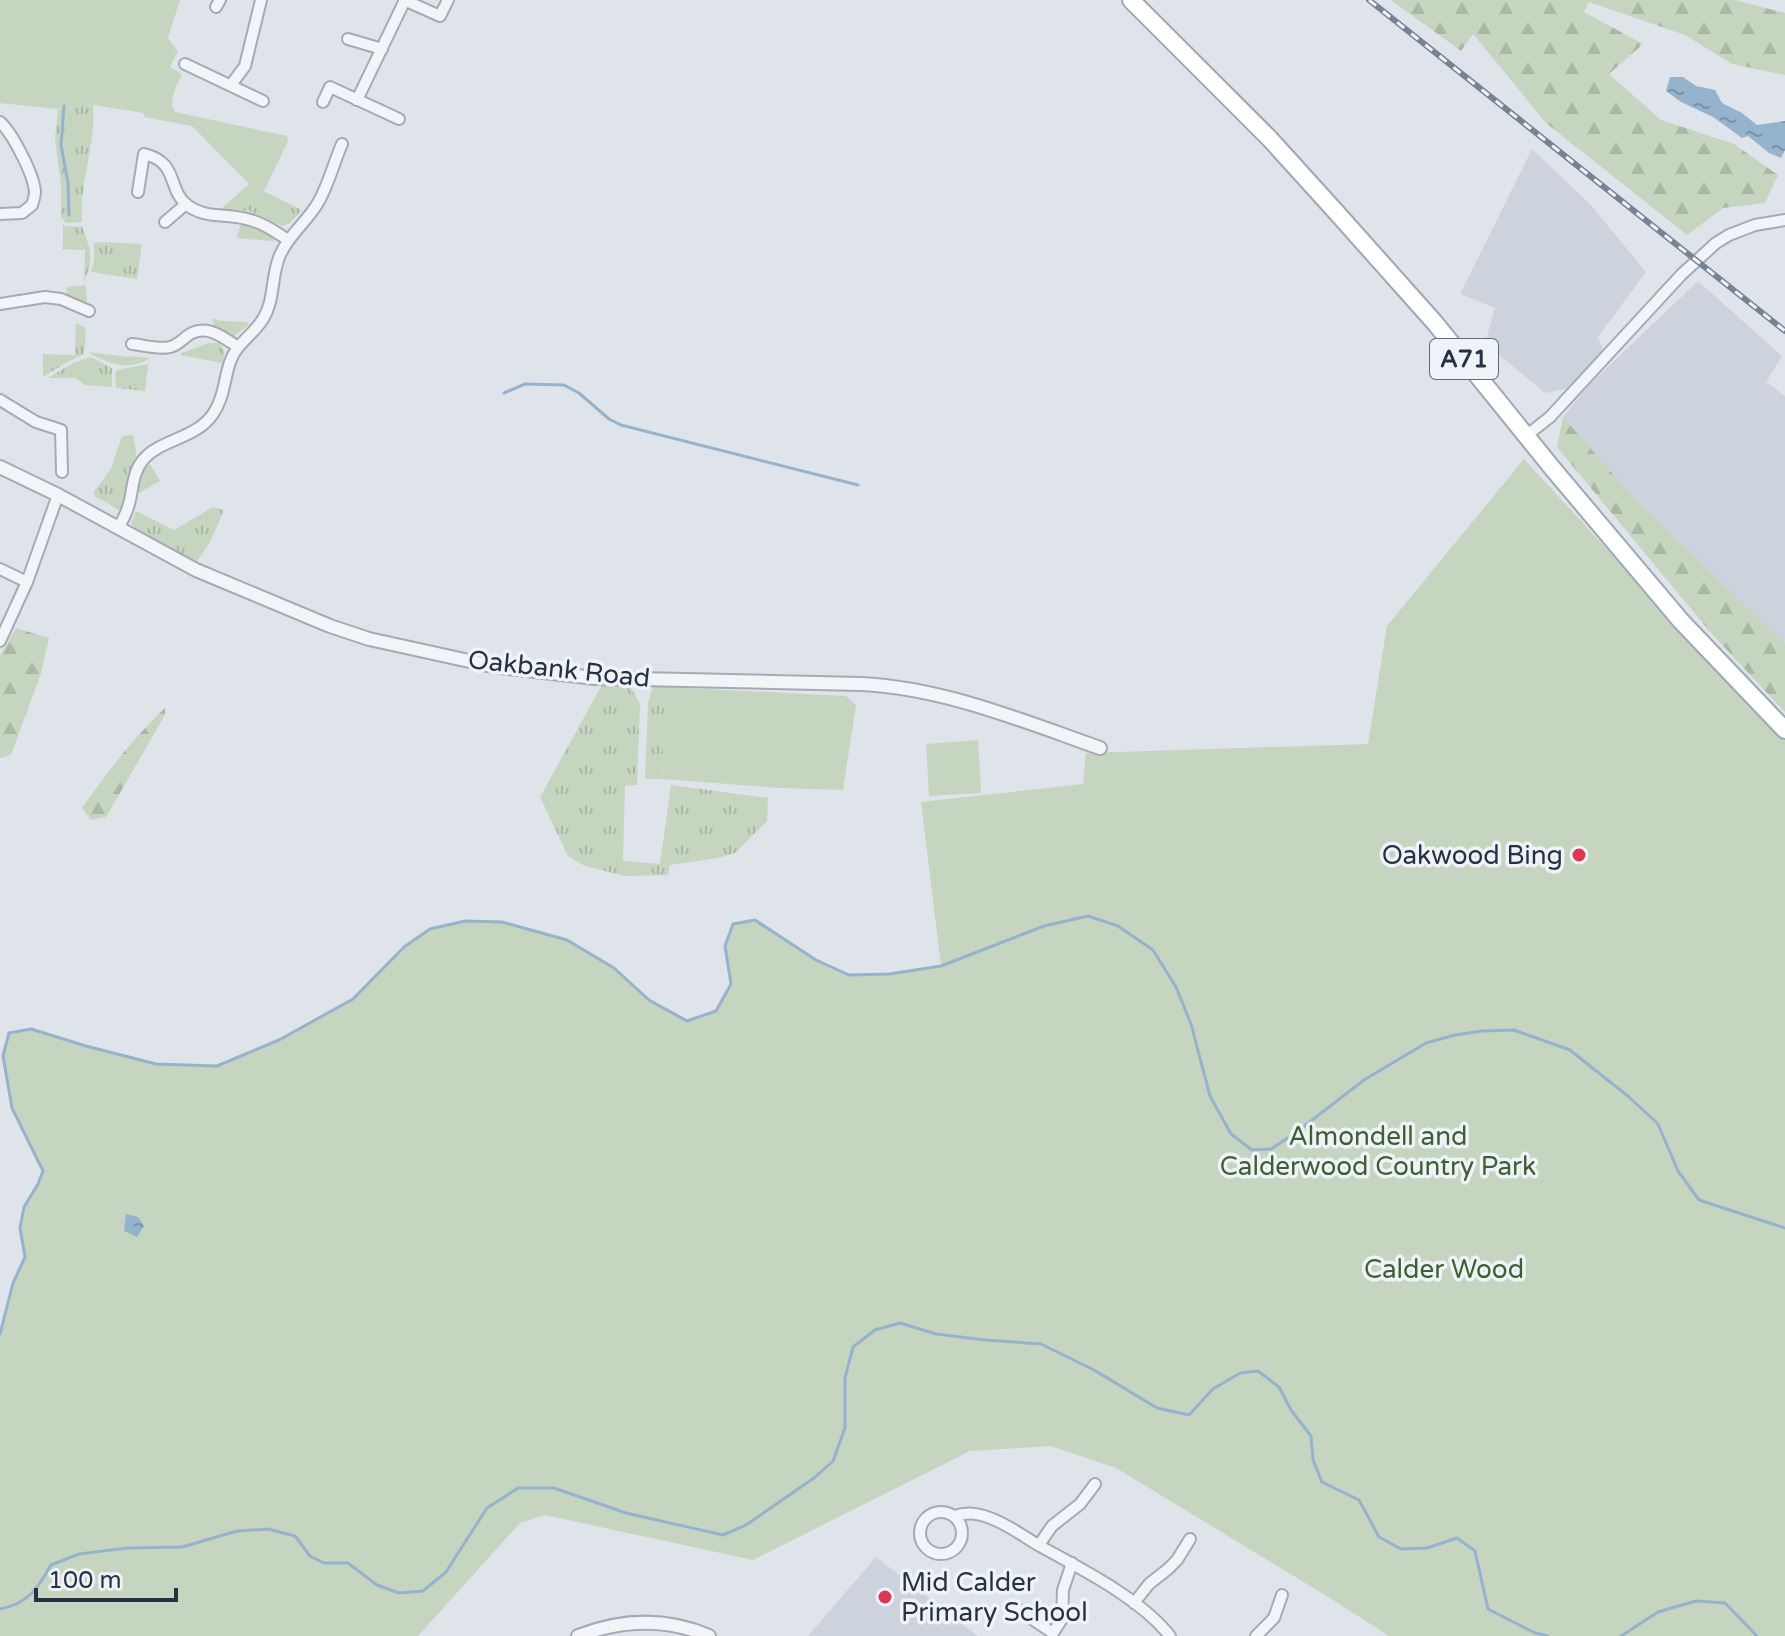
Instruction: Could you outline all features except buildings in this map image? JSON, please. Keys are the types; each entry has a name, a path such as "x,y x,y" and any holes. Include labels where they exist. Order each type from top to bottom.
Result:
{"main road":[{"name":"A71","path":"1131,0 1328,202 1435,323 1681,621 1785,730"}],"street":[{"path":"231,85 245,66 261,0"},
{"path":"357,100 405,0 440,16 448,0"},
{"path":"348,39 382,49"},
{"path":"185,64 263,101"},
{"path":"323,102 330,87 399,119"},
{"path":"0,122 16,143 35,192 32,205 22,213 0,214"},
{"path":"118,528 130,502 136,472 144,459 204,425 219,403 231,360 269,307 280,256 288,240 319,202 342,144"},
{"path":"138,192 144,154 153,156 167,166 186,204 206,215 258,221 288,240"},
{"path":"165,222 186,204"},
{"path":"1526,436 1550,417 1682,274 1716,243 1755,225 1785,220"},
{"path":"0,304 45,297 61,299 89,311"},
{"path":"132,344 167,348 203,330 214,332 238,347"},
{"path":"0,400 36,422 61,430 62,472"},
{"name":"Oakbank Road","path":"0,467 196,570 369,639 492,666 595,678 891,687 989,709 1100,748"},
{"path":"0,641 27,582 58,495"},
{"path":"0,569 27,582"},
{"path":"1039,1545 1052,1526 1080,1504 1088,1488"},
{"path":"954,1516 961,1525 962,1535 956,1548 945,1553 928,1550 920,1536 920,1529 933,1513 940,1511 954,1516 965,1513 995,1519 1134,1603 1164,1634"},
{"path":"1134,1603 1149,1584 1177,1560 1190,1539"},
{"path":"1017,1609 1053,1633 1062,1619 1063,1590 1072,1563"},
{"path":"1256,1636 1274,1618 1282,1595"},
{"path":"578,1636 618,1624 646,1621 674,1624 709,1636"}],"shaded area":[{"path":"1532,149 1590,204 1646,272 1598,337 1604,351 1566,389 1545,393 1485,343 1495,308 1460,294"},
{"path":"1698,281 1782,356 1766,382 1785,396 1785,644 1630,493 1563,417 1590,384"},
{"name":"Mid Calder Primary School","path":"876,1557 978,1636 808,1636"}],"green space":[{"path":"0,0 180,0 168,38 178,51 170,67 182,74 174,93 173,108 175,112 287,136 288,141 264,191 249,184 192,126 144,117 144,113 93,105 58,109 0,103"},
{"path":"1391,0 1735,0 1785,13 1785,75 1732,64 1685,35 1589,2 1584,12 1643,44 1609,74 1661,120 1734,144 1778,175 1765,203 1723,208 1687,235 1546,123 1473,34 1461,51"},
{"path":"93,105 82,222 66,223 61,217 61,184 55,138 58,109"},
{"path":"249,184 302,210 290,223 282,226 249,211 221,209"},
{"path":"241,223 265,232 275,243 237,238"},
{"path":"63,224 82,227 85,235 90,261 84,282 85,250 63,249"},
{"path":"94,243 142,244 137,279 91,272"},
{"path":"86,285 87,304 67,296 67,287"},
{"path":"212,318 249,324 233,337 215,328"},
{"path":"76,323 86,328 84,354 43,377 43,354 75,355"},
{"path":"208,343 221,345 224,353 222,363 181,355 182,353"},
{"path":"88,352 150,358 135,365 119,365"},
{"path":"91,357 112,368 112,387 85,385 75,378 48,378 73,363"},
{"path":"148,364 145,391 116,388 117,370"},
{"path":"1563,417 1630,493 1785,644 1785,712 1711,633 1557,447"},
{"path":"133,435 137,458 128,477 125,503 119,510 93,493 111,469 123,436"},
{"name":"Almondell and Calderwood Country Park","path":"1524,459 1785,740 1785,1636 1389,1636 1116,1468 1051,1446 970,1451 753,1560 545,1515 520,1523 418,1636 0,1636 0,1334 13,1283 25,1257 20,1228 24,1207 43,1171 12,1108 3,1056 9,1033 31,1029 156,1064 217,1066 279,1040 353,999 404,947 430,929 465,921 502,922 567,940 614,968 649,1000 687,1021 715,1011 731,984 725,946 733,924 755,920 816,960 849,975 889,974 941,966 921,802 1083,784 1086,753 1368,744 1387,626"},
{"path":"150,464 160,481 139,493 140,477"},
{"path":"213,507 224,510 210,542 196,563 131,524 136,511 174,530"},
{"path":"16,628 49,638 41,673 11,755 0,758 0,656"},
{"path":"603,683 631,687 640,704 637,785 625,786 623,861 660,864 671,785 768,798 767,821 735,853 670,865 668,875 625,876 585,866 568,856 540,797"},
{"path":"653,686 665,687 662,779 645,779 648,703"},
{"path":"665,687 846,696 856,705 843,790 662,779"},
{"path":"165,708 165,715 106,817 91,820 82,808 121,756"},
{"path":"978,740 981,793 929,796 926,744"}],"water":[{"path":"1670,77 1683,77 1696,86 1715,90 1722,103 1757,125 1785,121 1785,150 1781,158 1769,153 1748,136 1742,138 1713,117 1681,102 1666,91"},
{"path":"126,1214 138,1217 144,1226 137,1237 124,1231"}],"waterway":[{"path":"64,106 61,145 68,183 69,215"},
{"path":"504,393 525,384 564,385 621,425 858,485"},
{"path":"0,1334 13,1283 25,1257 20,1228 24,1207 43,1171 12,1108 3,1056 9,1033 31,1029 156,1064 217,1066 279,1040 353,999 404,947 430,929 465,921 502,922 567,940 614,968 649,1000 687,1021 716,1011 731,984 725,946 733,924 755,920 816,960 849,975 889,974 941,966 1044,926 1088,916 1118,926 1153,950 1176,987 1191,1024 1210,1096 1231,1134 1252,1150 1271,1149 1364,1080 1426,1043 1482,1031 1514,1030 1570,1050 1629,1097 1658,1124 1678,1171 1699,1200 1785,1228"},
{"path":"0,1609 10,1607 31,1594 51,1565 79,1554 128,1548 182,1547 237,1531 268,1529 295,1536 310,1556 324,1563 348,1563 377,1585 399,1593 423,1591 446,1572 487,1508 518,1488 554,1488 626,1513 723,1535 746,1525 814,1478 833,1461 845,1428 845,1378 853,1347 875,1330 900,1323 936,1334 1041,1344 1094,1370 1157,1408 1189,1415 1213,1389 1240,1373 1258,1371 1279,1387 1291,1410 1311,1436 1313,1460 1322,1482 1359,1500 1379,1537 1401,1549 1427,1548 1457,1538 1475,1551 1488,1609 1535,1633 1548,1636"},
{"path":"1621,1636 1658,1612 1696,1601 1725,1603 1757,1636"}],"railway":[{"path":"1369,0 1785,331"}],"place":[{"name":"Oakwood Bing","path":"1579,855"},
{"name":"Mid Calder Primary School","path":"885,1597"}],"park label":[{"name":"Calder Wood","path":"1444,1269"}]}
